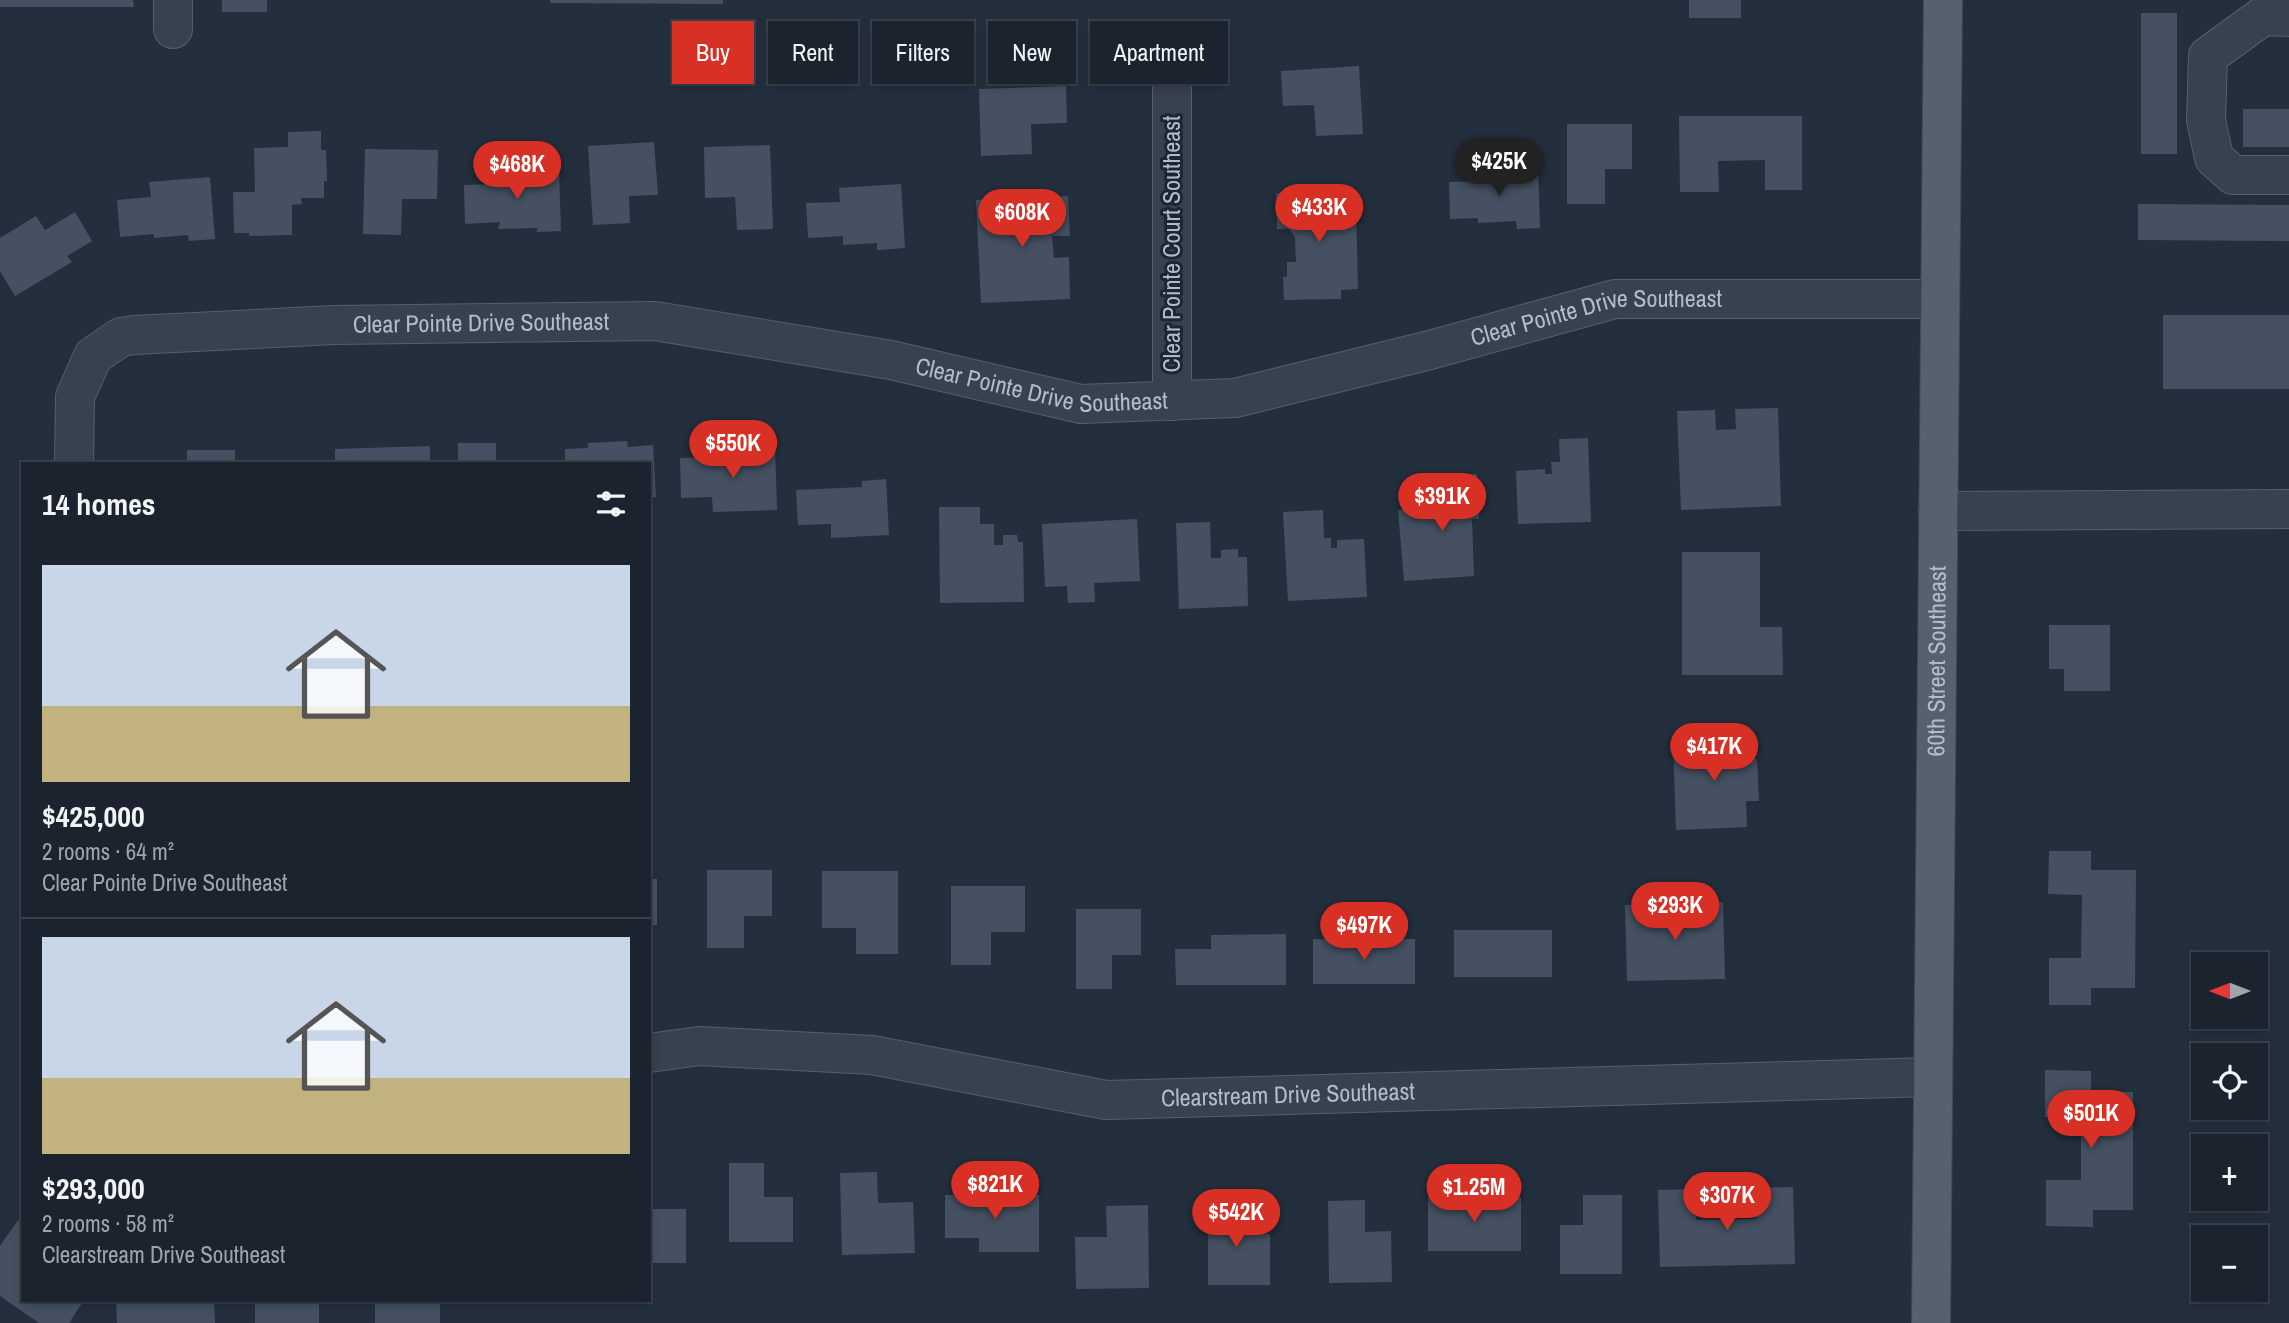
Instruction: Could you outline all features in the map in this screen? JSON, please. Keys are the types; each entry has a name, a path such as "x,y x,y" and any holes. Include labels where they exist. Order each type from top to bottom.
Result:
{"main road":[{"name":"60th Street Southeast","path":"1931,1323 1943,0"}],"street":[{"path":"2272,11 2208,56 2206,120 2214,158 2233,175 2289,175"},
{"name":"Clear Pointe Court Southeast","path":"1172,88 1172,401"},
{"name":"Clear Pointe Drive Southeast","path":"74,462 75,397 93,356 121,337 134,335 334,325 655,321 891,359 1081,404 1235,398 1430,350 1615,299 1940,299"},
{"path":"1938,511 2289,509"},
{"name":"Clearstream Drive Southeast","path":"651,1054 699,1046 872,1055 1106,1100 1933,1077"}],"building":[{"path":"0,0 133,0 134,7 0,7"},
{"path":"222,0 267,0 267,12 222,12"},
{"path":"550,0 723,0 723,4 550,3"},
{"path":"1689,0 1741,0 1741,18 1689,18"},
{"path":"2141,13 2177,13 2177,154 2141,154"},
{"path":"1359,66 1363,134 1316,136 1314,105 1283,106 1281,71"},
{"path":"1066,86 1067,123 1031,124 1032,154 981,156 979,89"},
{"path":"2243,109 2289,109 2289,147 2243,147"},
{"path":"1679,116 1802,116 1802,190 1765,190 1765,160 1718,161 1719,192 1680,192"},
{"path":"1567,124 1632,124 1632,169 1605,169 1605,204 1567,204"},
{"path":"321,131 321,150 326,150 327,181 324,181 324,198 301,198 302,204 292,205 292,235 249,236 249,233 234,233 233,192 255,192 254,148 288,147 288,132"},
{"path":"654,142 658,195 629,196 630,223 593,225 588,146"},
{"path":"770,145 773,229 737,230 735,197 705,198 704,147"},
{"path":"365,149 438,150 437,199 402,199 401,235 363,234"},
{"path":"1538,168 1540,228 1517,229 1516,221 1478,223 1478,218 1450,219 1449,182 1484,181 1483,169"},
{"path":"559,170 561,231 536,232 538,228 498,229 500,222 465,224 464,185 496,184 496,173"},
{"path":"210,177 215,239 189,241 188,235 154,238 154,234 120,237 117,200 151,197 149,182"},
{"path":"901,184 905,248 877,250 877,243 843,245 843,236 808,238 806,203 840,202 839,188"},
{"path":"1344,191 1344,204 1356,204 1358,289 1341,290 1341,299 1284,300 1283,277 1287,277 1287,262 1296,262 1295,237 1289,229 1277,229 1276,193"},
{"path":"1068,196 1070,236 1052,236 1054,258 1069,257 1070,299 981,303 976,200"},
{"path":"2138,204 2289,205 2289,241 2138,240"},
{"path":"75,212 92,241 67,256 72,262 15,296 0,271 0,238 36,216 45,230"},
{"path":"2163,315 2289,315 2289,389 2163,389"},
{"path":"1778,408 1781,506 1681,510 1677,411 1715,410 1716,430 1736,429 1735,409"},
{"path":"1588,438 1591,522 1518,524 1516,471 1545,469 1545,474 1552,474 1551,462 1560,462 1559,439"},
{"path":"627,441 628,447 653,445 656,497 651,498 651,462 565,462 565,449 588,448 588,443"},
{"path":"458,443 496,443 496,462 458,462"},
{"path":"430,446 430,462 335,462 335,449"},
{"path":"775,447 777,510 713,512 712,497 681,498 680,458 717,457 717,449 732,448 732,457 748,456 748,448"},
{"path":"187,450 235,450 235,462 187,462"},
{"path":"1477,474 1479,519 1472,519 1474,576 1404,581 1398,510 1429,509 1429,512 1438,512 1437,500 1441,500 1440,475"},
{"path":"886,479 889,535 831,538 831,524 798,525 796,490 862,487 862,481"},
{"path":"939,507 980,507 980,524 994,524 994,545 1003,545 1003,535 1017,535 1018,542 1023,542 1024,602 940,603"},
{"path":"1323,510 1324,538 1331,538 1331,548 1337,548 1337,540 1364,539 1367,597 1288,601 1283,512"},
{"path":"1137,519 1140,581 1094,583 1095,602 1068,603 1067,586 1045,587 1042,524"},
{"path":"1210,522 1211,558 1221,558 1221,550 1238,549 1238,557 1247,557 1248,606 1179,609 1176,523"},
{"path":"1682,552 1760,552 1760,627 1782,627 1783,675 1682,675"},
{"path":"2049,625 2110,625 2110,691 2064,691 2064,669 2049,669"},
{"path":"1750,737 1751,759 1757,759 1759,801 1746,801 1747,827 1676,830 1673,740"},
{"path":"2049,851 2091,851 2091,870 2136,870 2135,988 2091,988 2091,1005 2049,1005 2049,958 2081,958 2082,895 2048,894"},
{"path":"707,870 772,870 772,916 744,916 744,948 707,948"},
{"path":"822,871 898,871 898,954 856,954 856,928 822,928"},
{"path":"651,879 657,879 657,925 651,925"},
{"path":"951,886 1025,886 1025,932 991,932 991,965 951,965"},
{"path":"1723,902 1725,979 1627,981 1625,905"},
{"path":"1076,909 1141,909 1141,955 1112,955 1112,989 1076,989"},
{"path":"1454,930 1552,930 1552,977 1454,977"},
{"path":"1286,934 1286,985 1176,985 1175,949 1211,949 1211,935"},
{"path":"1313,939 1415,939 1415,984 1313,984"},
{"path":"2045,1070 2091,1071 2091,1092 2133,1092 2133,1210 2093,1210 2093,1227 2046,1226 2046,1180 2081,1180 2081,1117 2045,1117"},
{"path":"729,1163 764,1163 764,1197 793,1197 793,1242 729,1242"},
{"path":"877,1172 878,1203 913,1202 915,1253 842,1255 840,1173"},
{"path":"1793,1187 1795,1264 1660,1267 1658,1190 1696,1189 1696,1220 1756,1219 1754,1188"},
{"path":"945,1195 1039,1195 1039,1252 979,1252 979,1238 945,1238"},
{"path":"1583,1195 1622,1195 1622,1274 1560,1274 1560,1225 1583,1225"},
{"path":"1428,1197 1521,1197 1521,1251 1428,1251"},
{"path":"1365,1200 1365,1232 1391,1231 1392,1282 1329,1283 1328,1201"},
{"path":"1208,1203 1243,1203 1243,1234 1270,1234 1270,1285 1208,1285"},
{"path":"1148,1205 1149,1288 1076,1289 1075,1237 1107,1237 1106,1206"},
{"path":"651,1209 686,1209 686,1263 651,1263"},
{"path":"18,1220 21,1222 21,1302 83,1302 69,1323 39,1323 0,1296 0,1246"},
{"path":"116,1302 214,1302 215,1323 117,1323"},
{"path":"255,1302 319,1302 319,1323 255,1323"},
{"path":"375,1302 440,1302 440,1323 375,1323"}]}
